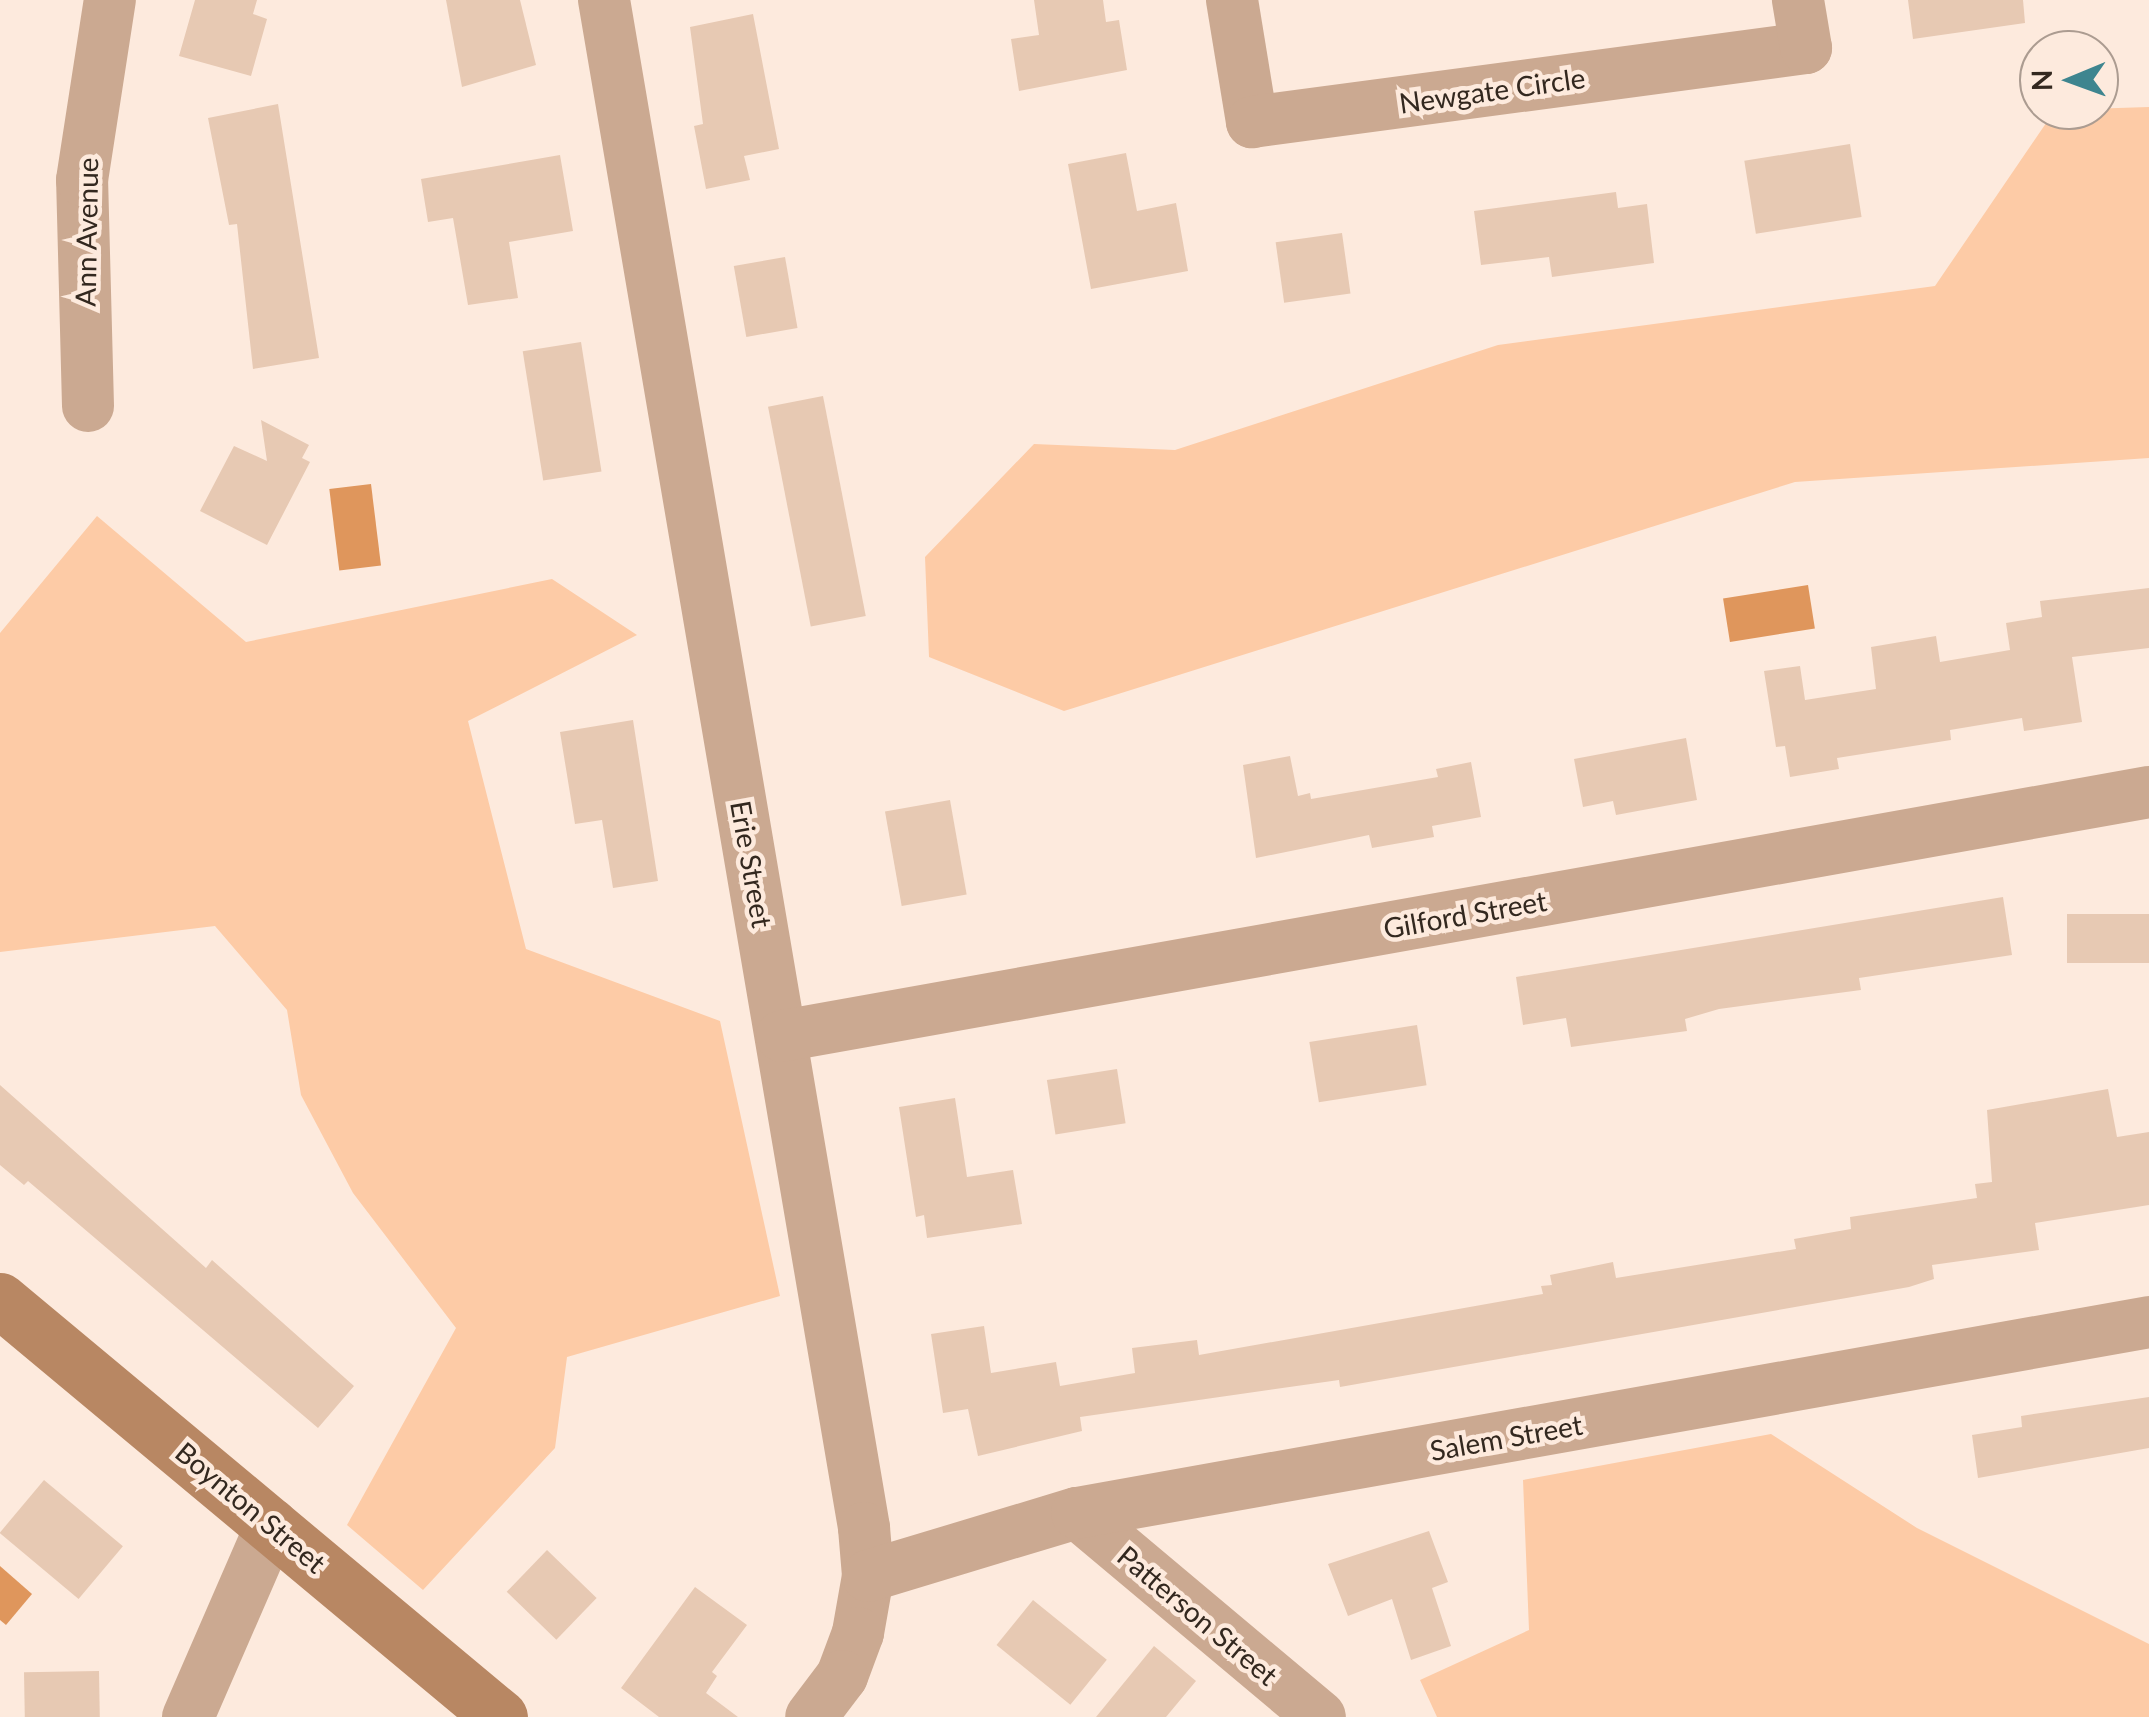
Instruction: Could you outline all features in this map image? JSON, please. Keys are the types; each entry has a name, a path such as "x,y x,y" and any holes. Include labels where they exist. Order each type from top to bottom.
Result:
{"street":[{"name":"Ann Avenue","path":"88,406 82,180 110,0"},
{"name":"Erie Street","path":"604,0 782,1036 868,1576 842,1676 811,1717"},
{"name":"Newgate Circle","path":"1232,0 1252,122 1806,48 1798,0"},
{"name":"Gilford Street","path":"782,1036 2149,792"},
{"name":"Boynton Street","path":"0,1300 500,1717"},
{"name":"Salem Street","path":"868,1576 1077,1513 2149,1322"},
{"name":"Patterson Street","path":"1077,1513 1320,1717"},
{"path":"188,1717 272,1524"}],"shaded area":[{"path":"2149,107 2149,458 1795,482 1064,711 929,657 925,557 1034,444 1175,450 1498,345 1935,286 2041,130 2119,130 2119,108"},
{"path":"371,484 381,565 339,571 329,489"},
{"path":"97,516 246,642 552,579 637,635 468,721 526,949 720,1021 780,1296 567,1357 555,1448 423,1590 347,1525 456,1328 353,1193 301,1095 287,1010 215,926 0,952 0,633"},
{"path":"1808,585 1815,628 1730,642 1723,598"},
{"path":"1771,1434 1917,1528 2149,1644 2149,1717 1437,1717 1420,1680 1529,1630 1523,1480"},
{"path":"0,1566 32,1594 6,1625 0,1620"}],"building":[{"path":"195,0 257,0 253,14 267,19 251,76 179,56"},
{"path":"446,0 520,0 536,65 462,87"},
{"path":"1034,0 1103,0 1106,22 1119,20 1127,70 1019,91 1011,39 1039,35"},
{"path":"1908,0 2023,0 2025,23 1913,39"},
{"path":"753,14 779,149 744,156 750,180 706,189 694,126 703,124 690,27"},
{"path":"278,104 319,358 253,369 237,224 229,225 208,118"},
{"path":"1850,144 1862,217 1756,234 1744,161"},
{"path":"1126,153 1137,211 1176,203 1188,271 1091,289 1068,164"},
{"path":"560,155 573,231 509,242 518,298 468,305 453,218 428,222 421,179"},
{"path":"1616,192 1618,208 1647,204 1654,263 1552,277 1549,257 1481,265 1474,211"},
{"path":"1342,233 1350,293 1284,303 1276,242"},
{"path":"785,257 798,328 746,337 734,266"},
{"path":"581,342 601,471 543,481 523,351"},
{"path":"823,396 866,616 811,627 768,407"},
{"path":"261,420 309,445 302,458 310,462 267,545 200,511 234,446 267,461"},
{"path":"2149,588 2149,648 2072,657 2082,722 2024,731 2022,718 1950,730 1951,740 1837,758 1839,769 1790,777 1785,746 1776,747 1764,671 1800,666 1805,700 1876,689 1871,647 1936,636 1940,662 2010,650 2006,623 2042,617 2040,601"},
{"path":"633,720 658,881 613,888 602,820 575,824 560,732"},
{"path":"1686,738 1697,800 1616,815 1613,801 1583,807 1574,759"},
{"path":"1290,756 1298,796 1310,793 1311,799 1438,777 1436,769 1471,762 1481,817 1432,826 1434,837 1372,848 1369,835 1256,858 1243,765"},
{"path":"950,800 967,895 902,906 885,811"},
{"path":"2003,897 2012,955 1859,978 1861,990 1719,1009 1685,1019 1687,1031 1571,1047 1566,1018 1523,1025 1516,977"},
{"path":"2067,914 2149,914 2149,963 2067,963"},
{"path":"1417,1025 1427,1085 1319,1102 1309,1042"},
{"path":"1117,1069 1126,1123 1055,1134 1047,1080"},
{"path":"0,1085 206,1268 212,1260 354,1386 318,1428 28,1181 24,1185 0,1165"},
{"path":"2108,1089 2117,1137 2149,1132 2149,1205 2035,1223 2039,1250 1932,1265 1934,1279 1909,1287 1340,1387 1339,1380 1080,1417 1082,1431 978,1456 968,1409 943,1413 931,1334 984,1326 991,1373 1056,1362 1060,1386 1135,1373 1132,1348 1197,1340 1199,1355 1543,1294 1541,1286 1552,1285 1550,1275 1613,1262 1616,1278 1796,1249 1794,1239 1851,1229 1850,1217 1977,1198 1975,1184 1992,1182 1987,1110"},
{"path":"955,1098 967,1177 1013,1170 1022,1224 927,1238 924,1215 916,1217 899,1107"},
{"path":"2149,1397 2149,1448 1978,1478 1972,1435 2022,1427 2021,1416"},
{"path":"44,1480 123,1546 79,1599 0,1533"},
{"path":"1429,1531 1448,1582 1432,1588 1451,1646 1411,1660 1392,1599 1348,1616 1328,1564"},
{"path":"547,1550 597,1598 556,1640 507,1592"},
{"path":"695,1587 747,1625 712,1672 717,1676 706,1693 738,1717 659,1717 621,1688"},
{"path":"1033,1600 1107,1660 1070,1705 996,1645"},
{"path":"1154,1646 1196,1681 1166,1717 1096,1717"},
{"path":"99,1671 100,1717 25,1717 24,1672"}]}
